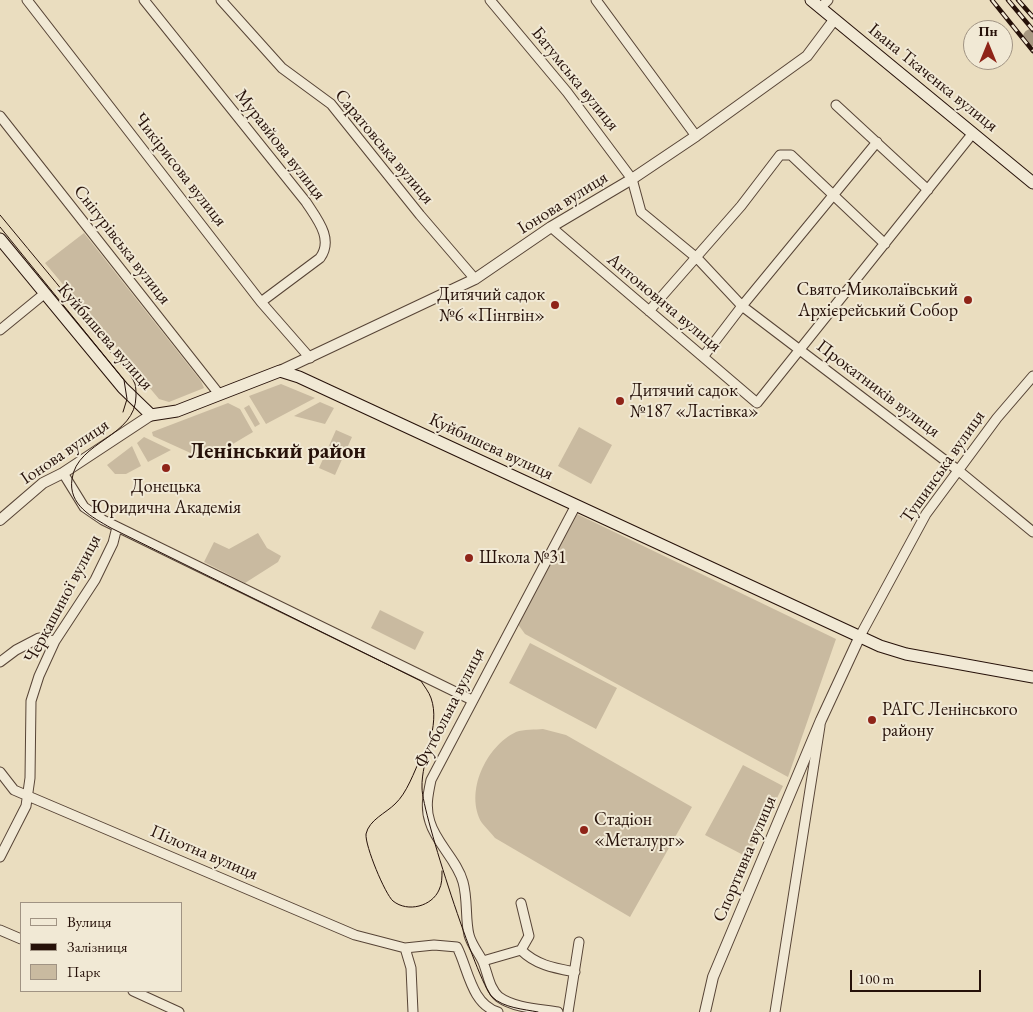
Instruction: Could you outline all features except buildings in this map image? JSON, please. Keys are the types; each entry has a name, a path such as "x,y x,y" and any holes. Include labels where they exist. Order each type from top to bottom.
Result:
{"main road":[{"name":"Івана Ткаченка вулиця","path":"820,3 834,20 1033,183"},
{"name":"Куйбишева вулиця","path":"0,239 123,388 152,415 177,411 280,371 298,377 860,636 906,654 1033,677"}],"street":[{"name":"Чикірисова вулиця","path":"27,0 261,302 310,358"},
{"name":"Муравйова вулиця","path":"144,0 306,202 327,238 326,250 320,258 261,302"},
{"name":"Саратовська вулиця","path":"221,0 282,68 331,104 420,215 475,279"},
{"name":"Батумська вулиця","path":"490,0 567,92 632,179"},
{"path":"596,0 696,136"},
{"name":"Іонова вулиця","path":"280,371 475,279 550,227 632,179 696,136 807,56 834,20"},
{"path":"836,105 928,190"},
{"name":"Снігурівська вулиця","path":"0,116 219,394"},
{"path":"798,350 973,133"},
{"path":"703,357 742,306 877,142"},
{"path":"649,311 698,258 780,155 791,155 885,244"},
{"name":"Прокатників вулиця","path":"632,179 641,212 698,258 742,306 959,470 1033,532"},
{"name":"Антоновича вулиця","path":"550,227 758,403 798,350"},
{"path":"0,330 44,294"},
{"name":"Тушинська вулиця","path":"860,636 926,514 997,418 1033,376"},
{"name":"Іонова вулиця","path":"0,520 43,483 63,473 152,415"},
{"path":"63,473 84,507 117,527 472,700"},
{"name":"Футбольна вулиця","path":"558,1012 518,1005 499,997 490,984 483,961 475,951 469,934 468,907 463,881 453,860 430,823 427,801 431,780 576,505"},
{"name":"Черкашиної вулиця","path":"0,857 26,806 28,796 31,701 55,641 95,580 113,543 117,527"},
{"name":"Спортивна вулиця","path":"705,1012 713,977 821,720 860,636"},
{"path":"0,662 16,650 39,638 55,641"},
{"name":"Спортивна вулиця","path":"775,1012 821,720"},
{"name":"Пілотна вулиця","path":"0,772 14,790 355,935 405,948"},
{"path":"483,961 521,950 529,936 521,903"},
{"path":"0,930 20,939"},
{"path":"568,1012 579,942"},
{"path":"413,1012 411,968 405,948 434,944 457,947 481,1001 492,1010 498,1012"},
{"path":"521,950 530,959 542,965 575,972"},
{"path":"135,992 179,1012"}],"green space":[{"path":"84,233 201,381 204,388 169,402 159,399 45,263"},
{"path":"281,384 315,398 266,424 249,396"},
{"path":"320,402 334,408 325,424 294,416"},
{"path":"228,403 240,409 253,432 206,460 153,436 152,432"},
{"path":"249,405 260,424 255,427 244,408"},
{"path":"579,427 612,445 591,484 558,466"},
{"path":"336,430 352,437 335,475 319,468"},
{"path":"144,437 171,450 148,462 137,443"},
{"path":"132,446 141,466 126,474 115,474 107,465"},
{"path":"577,514 836,639 788,777 525,634 517,623"},
{"path":"258,533 267,548 281,556 278,562 245,583 204,562 214,542 229,549"},
{"path":"380,610 424,632 415,650 371,628"},
{"path":"530,643 617,688 596,729 509,683"},
{"name":"Стадіон «Металург»","path":"543,729 566,735 692,807 630,917 495,838 482,823 477,811 477,785 487,759 505,739 516,732"},
{"path":"743,765 783,786 747,857 705,835"}],"tram line":[{"path":"0,215 127,371 135,384 136,396 133,410 127,421 94,447 76,466 72,479 72,488 78,503 89,515 111,528 421,681 430,696 434,720 424,766 422,788 424,804 440,861 463,930 492,997 508,1006 538,1012"},
{"path":"0,227 124,380 127,399 123,412"},
{"path":"421,757 403,794 368,829 366,834 367,840 372,859 385,889 393,901 399,905 406,907 419,906 431,900 436,896 440,888 442,871"}],"railway":[{"path":"992,0 1033,51"},
{"path":"1008,0 1033,30"},
{"path":"1018,0 1033,17"}],"place":[{"name":"Свято-Миколаївський Архієрейський Собор","path":"968,300"},
{"name":"Дитячий садок №6 «Пінгвін»","path":"555,305"},
{"name":"Дитячий садок №187 «Ластівка»","path":"620,401"},
{"name":"Донецька Юридична Академія","path":"166,468"},
{"name":"Школа №31","path":"469,558"},
{"name":"РАГС Ленінського району","path":"872,720"},
{"name":"Стадіон «Металург»","path":"584,830"}],"district":[{"name":"Ленінський район","path":"277,452"}]}
